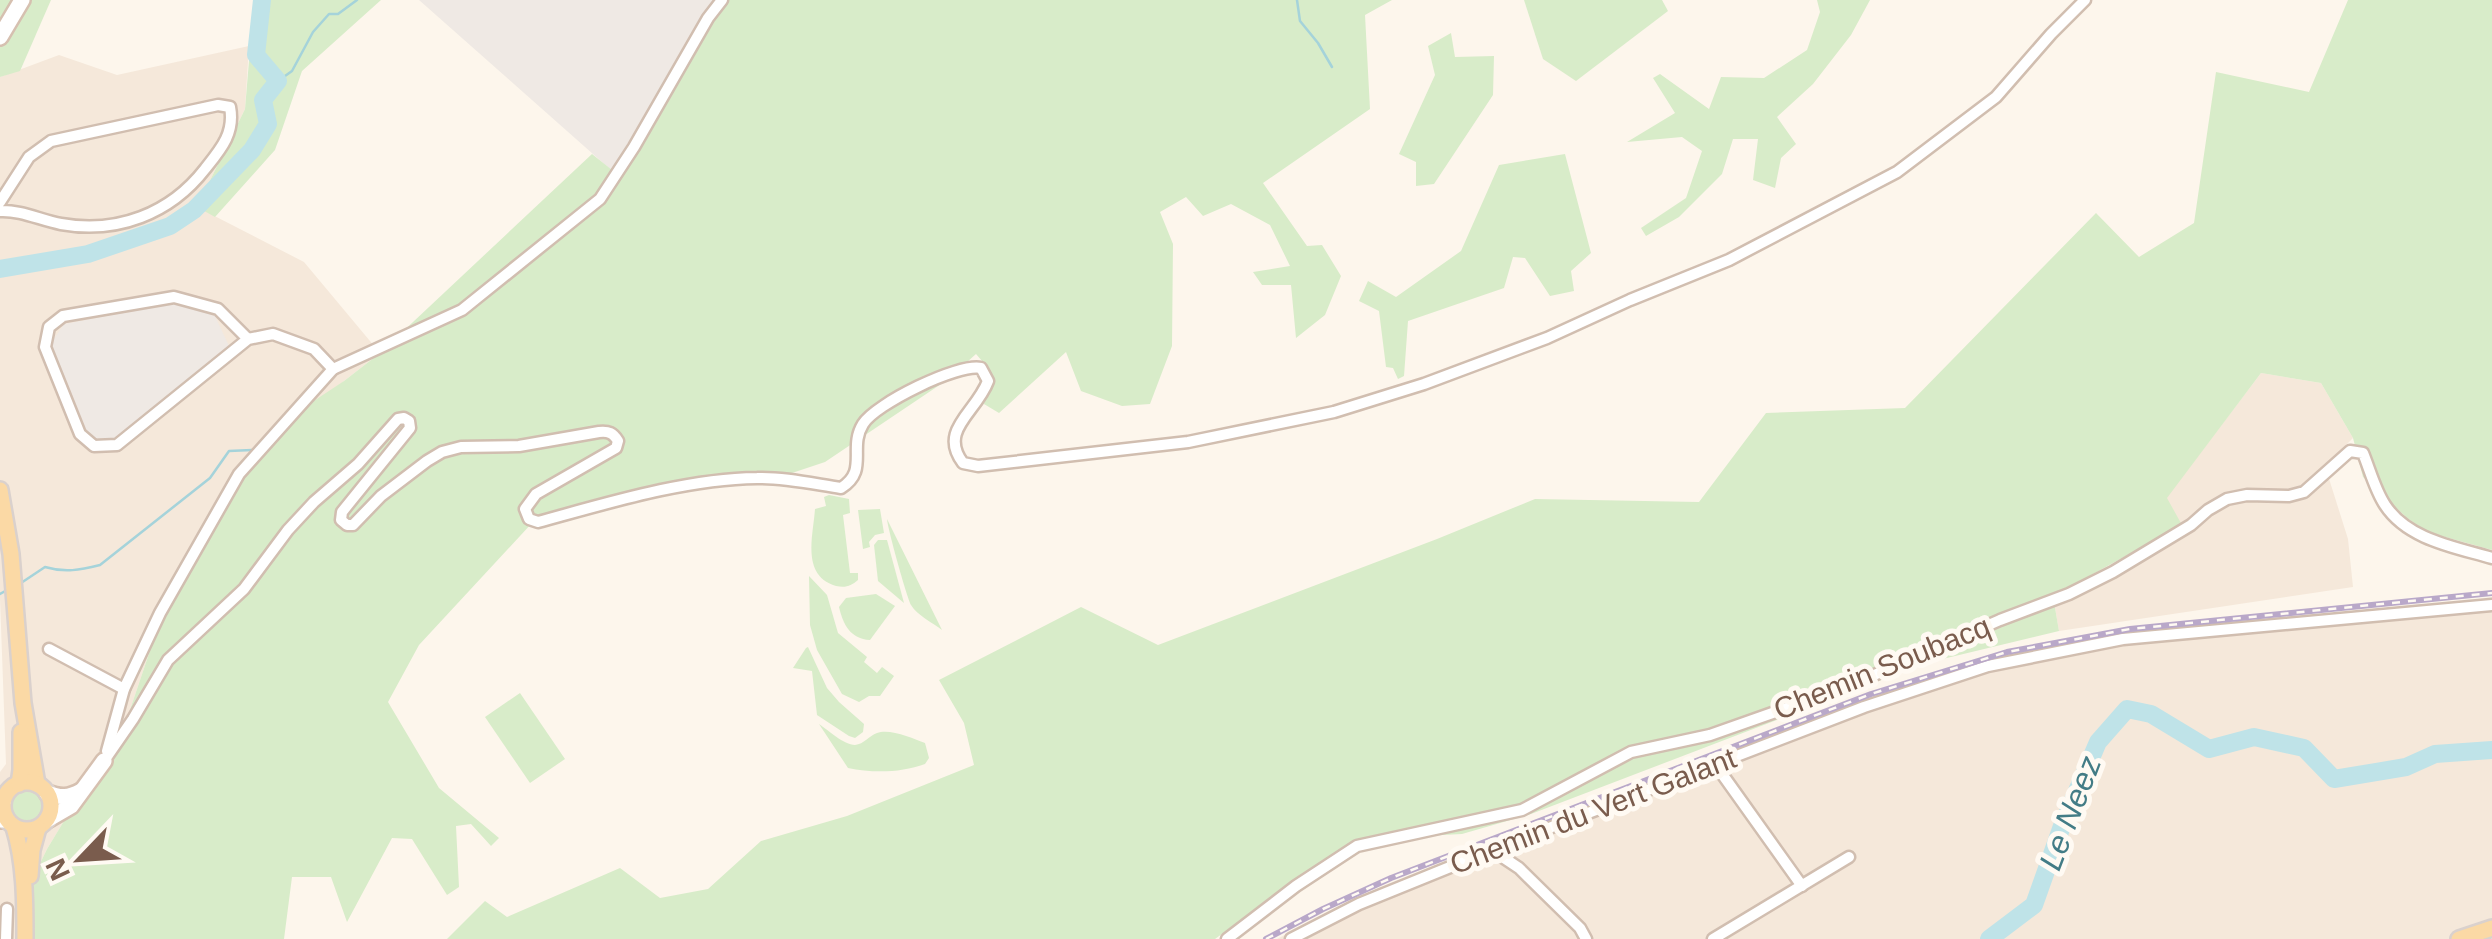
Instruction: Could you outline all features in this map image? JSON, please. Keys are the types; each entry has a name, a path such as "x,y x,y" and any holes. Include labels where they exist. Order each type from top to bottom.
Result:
{"main road":[{"path":"0,490 7,522 23,703 21,770 18,784 8,791 2,803 20,849 26,899"},
{"path":"23,703 42,789 51,806 42,824 26,899 24,939"},
{"path":"18,784 42,789"},
{"path":"7,822 21,830 42,824"},
{"path":"2459,939 2492,928"}],"street":[{"path":"0,37 22,0"},
{"path":"104,762 124,689 160,612 239,474 333,369 462,310 600,199 722,0"},
{"path":"42,824 70,806 104,762 168,660 244,589 288,530 358,464 398,419 409,421 410,428 342,512 341,520 346,525 353,524 381,496 442,452 461,447 519,446 600,432 614,435 616,448 536,494 525,509 529,520 538,522 720,479 763,478 841,488 857,472 857,436 876,409 915,388 975,366 982,368 988,381 983,396 956,430 953,440 954,452 963,463 978,466 1188,442 1334,412 1424,384 1547,338 1729,260 1897,172 1996,97 2084,0"},
{"path":"0,202 29,157 51,141 218,105 230,106 232,121 222,148 190,189 150,215 104,227 61,224 0,211"},
{"path":"248,339 218,309 174,297 64,316 49,328 45,347 80,434 94,446 118,445 248,339 273,334 314,349 333,369"},
{"name":"Chemin Soubacq","path":"1226,939 1357,846 1522,810 1631,752 1710,735 1849,686 2068,594 2191,525 2227,498 2304,492 2350,451 2363,453 2385,507 2409,528 2429,540 2492,558"},
{"name":"Chemin du Vert Galant","path":"1291,939 1359,904 1492,850 1864,707 1988,666 2123,639 2492,605"},
{"path":"49,649 124,689"},
{"path":"1715,764 1802,886"},
{"path":"42,789 61,798 81,791"},
{"path":"1492,850 1519,868 1580,928 1586,939"},
{"path":"1714,939 1849,857"},
{"path":"6,939 7,909"}],"shaded area":[{"path":"419,0 727,0 611,170"},
{"path":"249,46 245,109 197,207 304,262 380,353 344,381 159,624 114,757 70,811 20,905 23,939 0,939 0,772 6,764 0,599 0,77 59,55 117,75"},
{"path":"178,303 215,316 229,346 116,439 90,439 51,343 64,324"},
{"path":"2261,373 2321,383 2353,438 2325,466 2348,539 2353,587 2059,631 2053,596 2182,526 2166,498"},
{"path":"2492,600 2492,939 1277,939 1396,882 1860,703 1980,664 2134,632"}],"green space":[{"path":"0,0 51,0 20,71 0,77"},
{"path":"254,0 381,0 302,71 275,150 215,217 197,207 245,109"},
{"path":"727,0 1392,0 1365,15 1370,109 1263,183 1307,246 1322,245 1341,276 1325,315 1296,338 1291,285 1262,285 1253,272 1290,266 1270,225 1231,204 1203,216 1186,197 1160,212 1173,244 1172,346 1150,404 1122,406 1081,391 1066,352 999,413 984,404 989,369 976,354 947,380 825,462 792,473 702,478 532,523 419,645 388,702 439,788 499,838 491,846 471,824 456,826 459,887 447,895 412,839 392,838 347,922 331,877 292,877 284,939 23,939 20,905 70,811 114,757 159,624 241,474 288,418 380,353 592,154 612,170"},
{"path":"1524,0 1662,0 1668,11 1576,81 1543,59"},
{"path":"1817,0 1870,0 1851,35 1813,84 1777,117 1796,144 1781,158 1775,188 1753,180 1758,139 1733,139 1722,174 1679,217 1646,236 1641,228 1686,198 1702,151 1682,137 1627,142 1675,113 1653,78 1660,74 1709,109 1721,77 1764,78 1807,50 1820,12"},
{"path":"2348,0 2492,0 2492,550 2427,532 2363,477 2353,438 2321,383 2261,373 2167,498 2182,525 2053,596 2059,631 1926,663 1531,814 1462,834 1363,839 1323,860 1215,939 447,939 485,901 507,917 620,868 660,898 708,889 761,841 847,816 974,765 964,723 939,680 1081,607 1158,645 1535,499 1699,502 1766,413 1905,408 2096,213 2139,257 2194,223 2216,72 2309,92"},
{"path":"1451,33 1455,57 1494,56 1493,95 1434,184 1416,186 1416,162 1399,154 1435,75 1428,46"},
{"path":"1565,154 1591,253 1571,271 1574,291 1550,296 1525,258 1513,257 1504,288 1408,321 1404,376 1398,379 1393,368 1386,367 1379,311 1359,301 1368,281 1396,297 1461,251 1499,165"},
{"path":"824,497 849,499 850,513 843,515 850,573 858,573 858,580 846,587 825,581 813,564 815,509 826,506"},
{"path":"880,509 884,533 875,535 870,547 863,549 858,510"},
{"path":"887,519 942,630 911,605"},
{"path":"878,540 887,540 904,603 878,581 874,545"},
{"path":"809,576 827,595 838,633 867,657 864,662 877,673 882,667 894,676 880,696 869,696 859,702 842,694 817,650 810,625"},
{"path":"876,594 895,606 870,640 857,637 848,630 839,607 846,598"},
{"path":"808,647 827,688 864,724 863,732 855,738 817,715 812,671 793,668"},
{"path":"520,693 565,759 530,783 485,717"},
{"path":"819,724 855,745 882,732 908,736 925,743 929,758 925,764 896,771 848,768"},
{"path":"27,790 39,795 44,807 39,819 27,824 15,819 10,807 15,795"}],"waterway":[{"path":"0,269 88,254 170,226 194,210 252,150 268,124 263,100 278,81 256,55 262,0"},
{"path":"278,81 292,71 313,32 329,14 338,14 357,0"},
{"path":"1297,0 1300,21 1332,67"},
{"path":"21,583 45,567 72,570 100,565 210,478 229,451 252,450"},
{"path":"0,594 9,589"},
{"name":"Le Neez","path":"1989,939 2034,905 2098,742 2127,709 2151,714 2209,749 2254,737 2304,748 2334,779 2406,767 2435,754 2492,750"}],"railway":[{"path":"1266,939 1391,878 1871,694 2007,652 2130,629 2492,593"}]}
